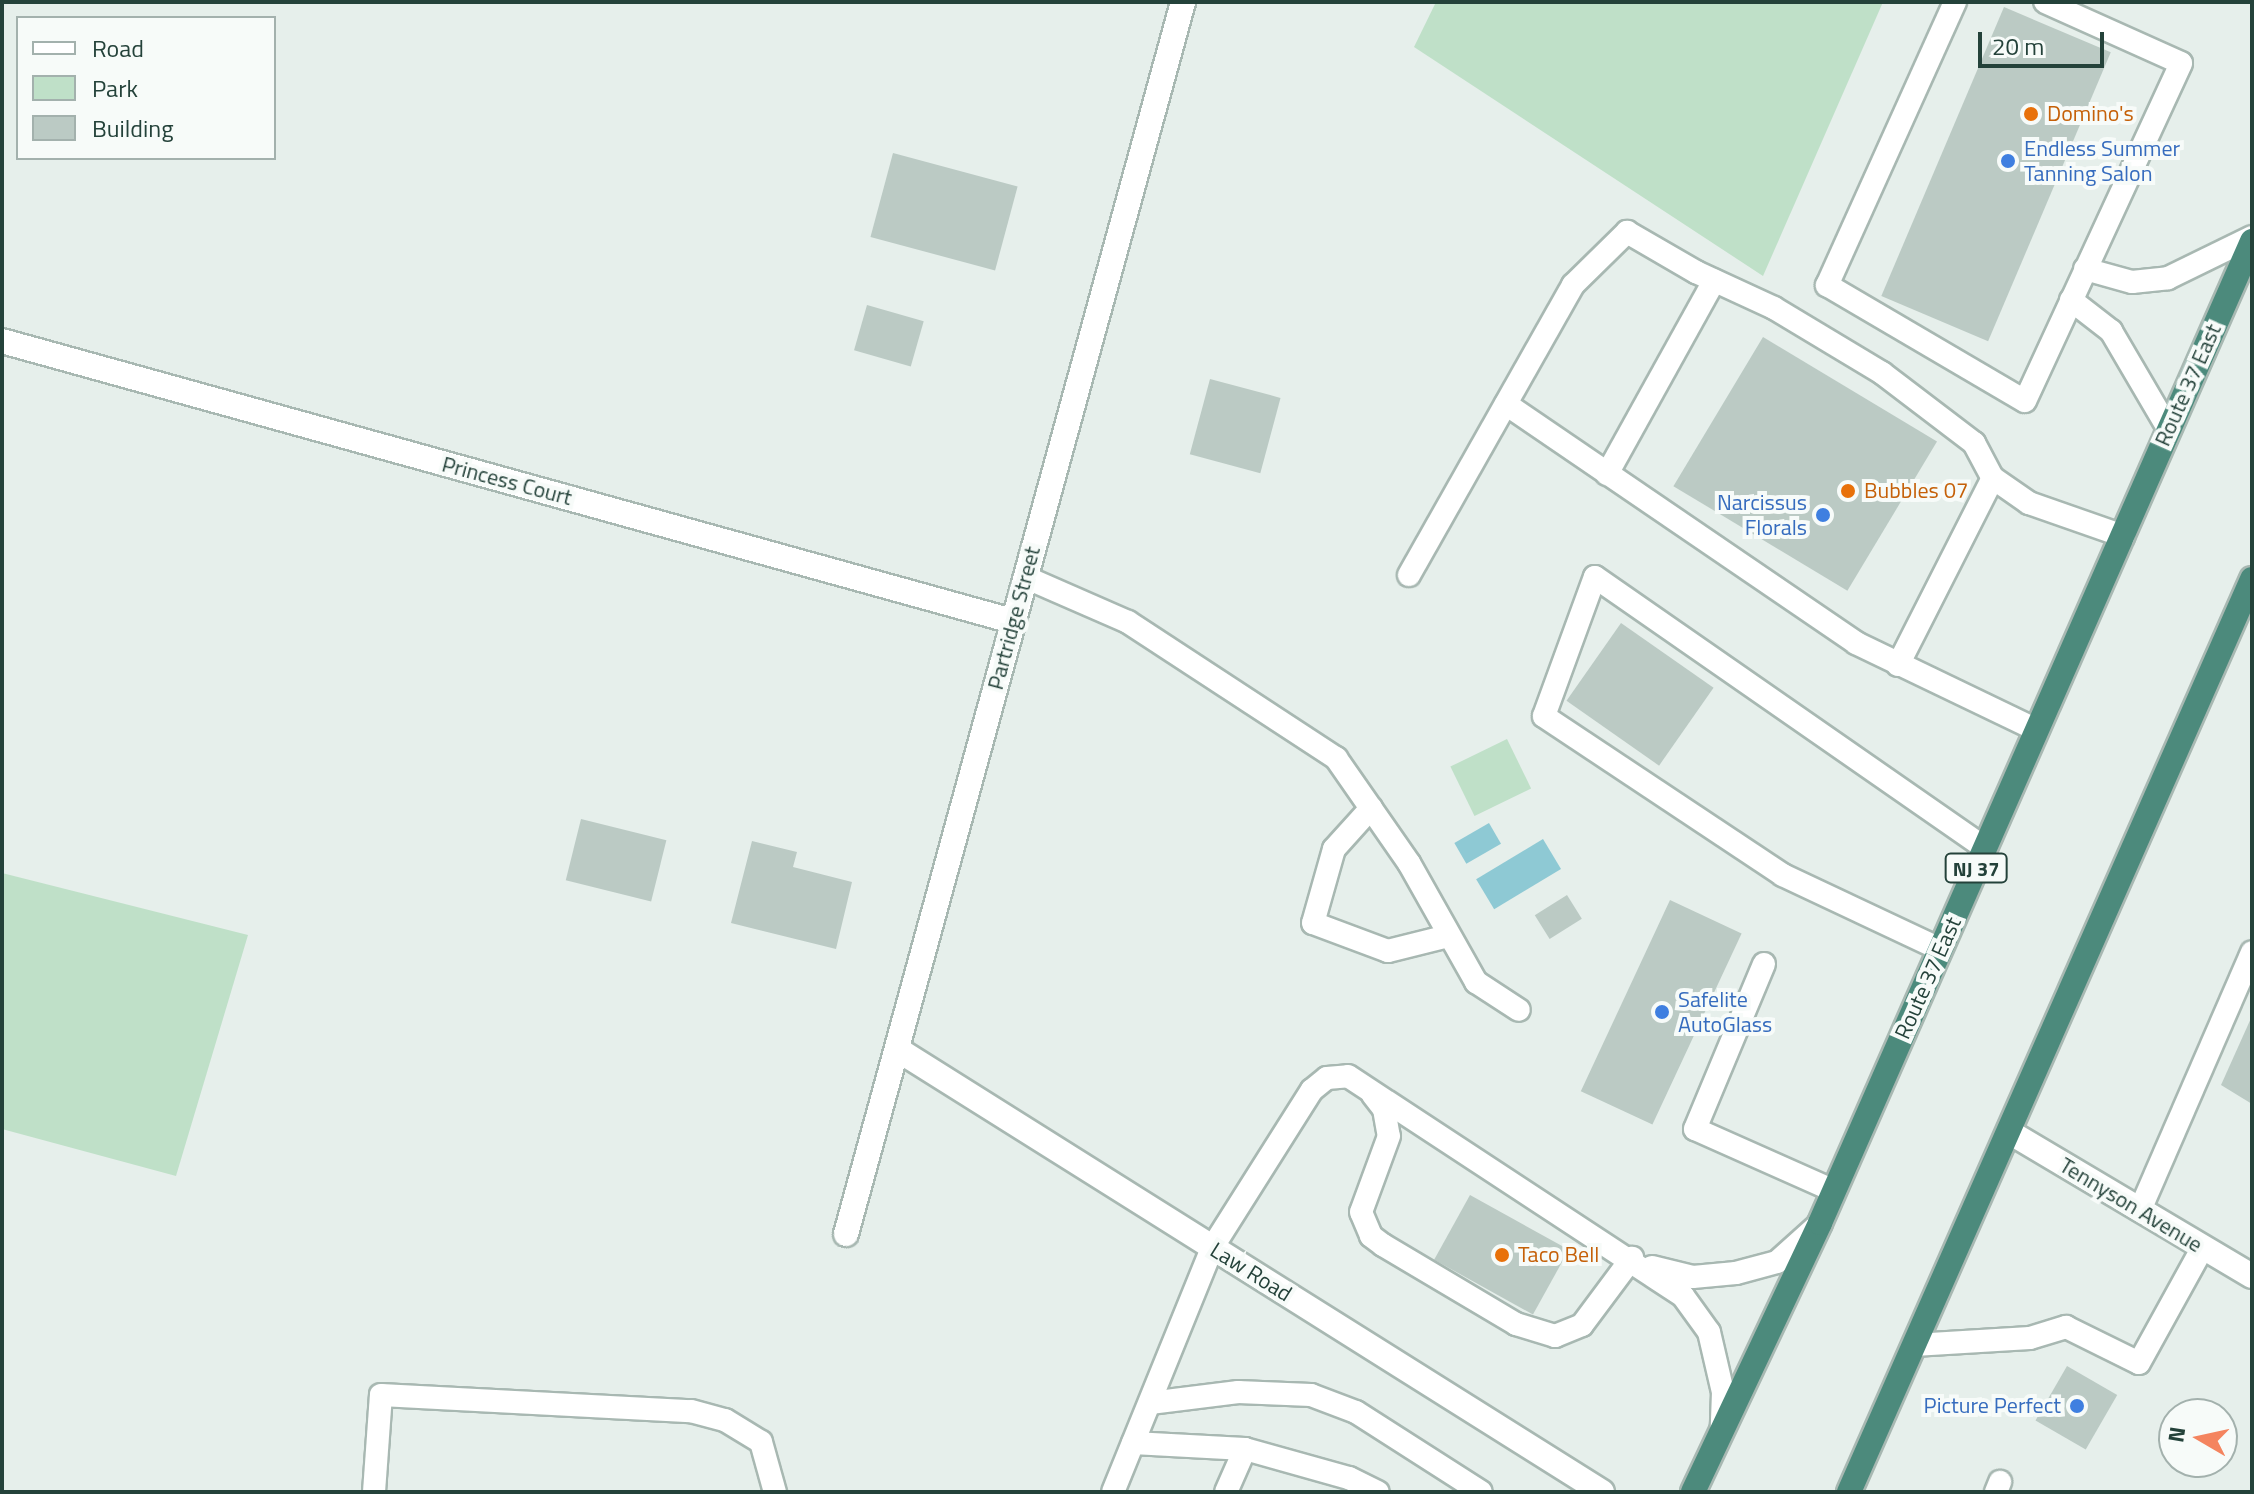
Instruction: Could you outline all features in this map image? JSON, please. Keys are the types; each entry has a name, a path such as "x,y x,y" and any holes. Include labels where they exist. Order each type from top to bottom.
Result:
{"highway":[{"name":"Route 37 East","path":"1693,1492 1820,1223 2252,239"},
{"path":"1849,1492 2244,618 2252,579"}],"street":[{"name":"Partridge Street","path":"846,1234 900,1051 1012,621 1183,2"},
{"name":"Princess Court","path":"2,341 1012,621"},
{"name":"Law Road","path":"900,1051 1602,1492"},
{"name":"Tennyson Avenue","path":"2011,1133 2252,1276"}],"lane":[{"path":"1955,2 1827,285 2025,401 2181,63 2045,2"},
{"path":"1409,575 1573,285 1627,232 1714,281 1774,308 1882,373 1974,443 1993,478 2029,503 2123,536"},
{"path":"2085,269 2132,282 2168,278 2252,239"},
{"path":"1607,474 1714,281"},
{"path":"2071,300 2111,331 2168,428"},
{"path":"1506,404 1856,643 2037,730"},
{"path":"1898,665 1993,478"},
{"path":"1025,577 1128,622 1336,758 1409,863 1476,982 1519,1010"},
{"path":"1940,949 1783,875 1544,716 1595,577 1985,848"},
{"path":"1371,808 1334,849 1313,923 1388,951 1448,936"},
{"path":"2140,1210 2252,952"},
{"path":"1764,964 1695,1129 1834,1191"},
{"path":"1113,1492 1212,1248 1312,1090 1327,1078 1348,1076 1638,1262 1683,1296 1709,1332 1723,1392 1722,1428"},
{"path":"1370,1091 1384,1109 1389,1136 1361,1212 1371,1236 1383,1245 1516,1324 1555,1336 1582,1325 1638,1262"},
{"path":"1638,1262 1693,1277 1736,1273 1777,1262 1820,1223"},
{"path":"1914,1345 2030,1338 2066,1327 2139,1363 2203,1247"},
{"path":"1150,1403 1238,1392 1311,1395 1356,1412 1481,1492"},
{"path":"374,1492 381,1395 691,1411 725,1420 761,1442 775,1492"},
{"path":"1133,1443 1245,1449 1349,1478 1378,1492"},
{"path":"1226,1492 1245,1449"}],"green space":[{"path":"1436,2 1883,2 1763,276 1414,47"},
{"path":"1507,739 1531,788 1474,816 1450,767"},
{"path":"2,873 248,935 176,1176 2,1129"}],"water":[{"path":"1489,823 1501,844 1466,864 1454,843"},
{"path":"1543,839 1561,869 1494,909 1476,879"}],"building":[{"path":"2004,7 2111,52 1988,341 1881,296"},
{"path":"893,153 1018,186 995,270 870,237"},
{"path":"867,305 924,321 911,366 854,350"},
{"path":"1763,337 1937,442 1847,591 1673,486"},
{"path":"1210,379 1281,398 1260,473 1190,454"},
{"path":"1621,623 1714,688 1659,766 1567,701"},
{"path":"581,819 666,840 651,901 566,880"},
{"path":"752,841 797,852 793,867 852,882 836,949 731,923"},
{"path":"1567,895 1582,919 1550,939 1535,915"},
{"name":"Safelite AutoGlass","path":"1670,900 1742,933 1652,1125 1581,1091"},
{"path":"2252,1016 2252,1104 2221,1085"},
{"name":"Taco Bell","path":"1470,1195 1569,1250 1533,1315 1434,1260"},
{"path":"2067,1366 2117,1395 2086,1450 2036,1421"}],"place":[{"name":"Domino's","path":"2031,114"},
{"name":"Endless Summer Tanning Salon","path":"2008,161"},
{"name":"Bubbles 07","path":"1848,491"},
{"name":"Narcissus Florals","path":"1823,515"},
{"name":"Safelite AutoGlass","path":"1662,1012"},
{"name":"Taco Bell","path":"1502,1255"},
{"name":"Picture Perfect","path":"2077,1406"}]}
